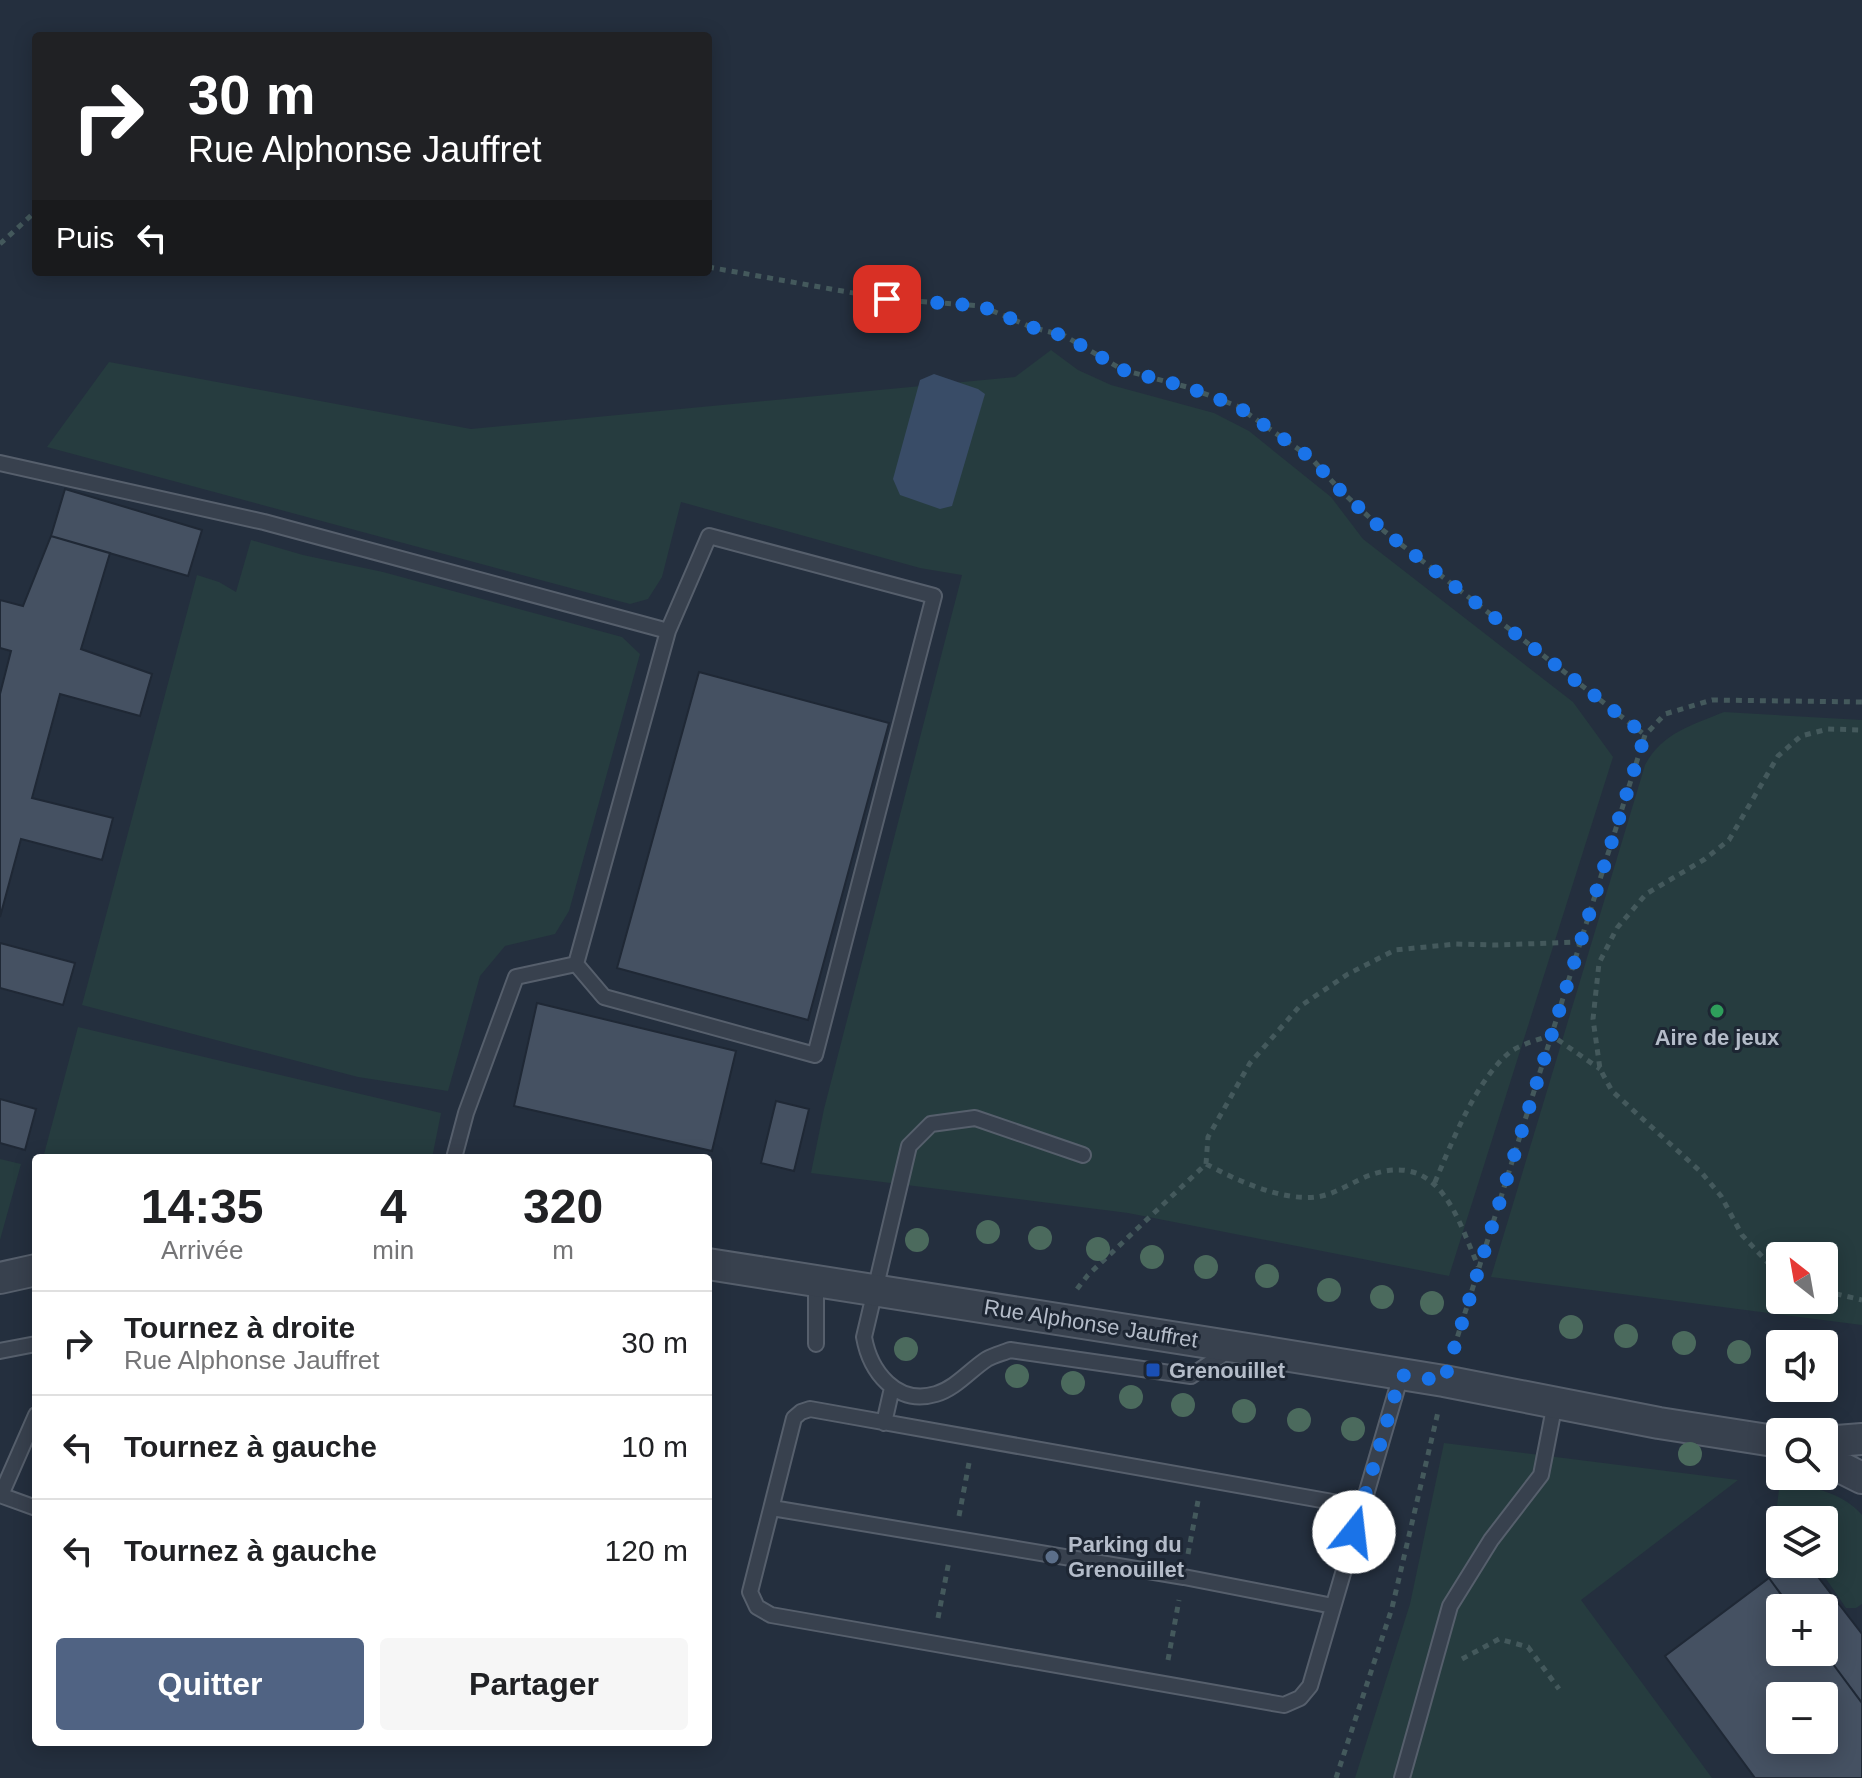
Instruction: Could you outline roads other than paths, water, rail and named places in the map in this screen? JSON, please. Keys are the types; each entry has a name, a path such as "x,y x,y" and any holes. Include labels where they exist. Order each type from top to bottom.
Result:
{"street":[{"name":"Rue Alphonse Jauffret","path":"712,1265 1444,1381 1659,1423 1766,1440"},
{"path":"0,1278 32,1271"},
{"path":"1838,1441 1862,1439"},
{"path":"1838,1466 1862,1478"}],"lane":[{"path":"0,463 264,522 668,631"},
{"path":"709,536 934,596 815,1055 604,997 576,964 668,631 709,536"},
{"path":"455,1154 466,1113 516,977 576,964"},
{"path":"1083,1155 975,1118 931,1124 909,1146 864,1337 867,1357 879,1376 892,1388 916,1396 936,1394 988,1359 1010,1350 1191,1376 1235,1347"},
{"path":"816,1280 816,1344"},
{"path":"0,1351 32,1345"},
{"path":"1361,1507 810,1409 794,1418 750,1592 757,1607 771,1615 1284,1705 1300,1698 1310,1686 1401,1375"},
{"path":"884,1423 892,1388"},
{"path":"1402,1778 1450,1606 1491,1540 1541,1475 1555,1403"},
{"path":"32,1424 0,1495 32,1507"},
{"path":"772,1508 1153,1572 1333,1606"}],"water":[{"path":"934,374 985,394 952,506 940,509 900,495 893,479 920,380"}],"place":[{"name":"Aire de jeux","path":"1717,1011"},
{"name":"Grenouillet","path":"1153,1370"},
{"name":"Parking du Grenouillet","path":"1052,1557"}]}
